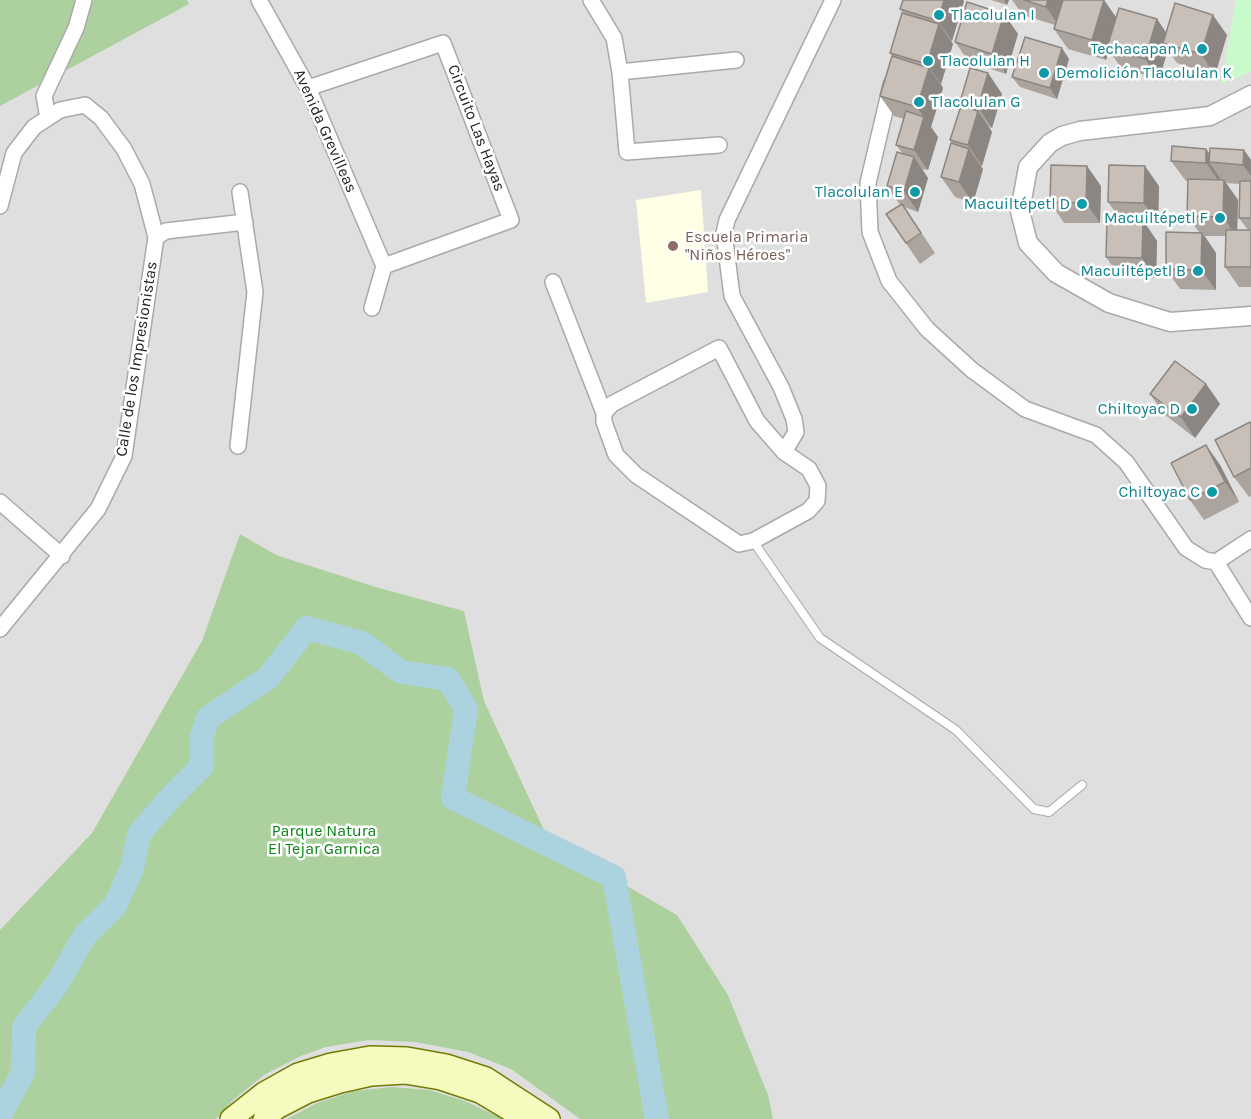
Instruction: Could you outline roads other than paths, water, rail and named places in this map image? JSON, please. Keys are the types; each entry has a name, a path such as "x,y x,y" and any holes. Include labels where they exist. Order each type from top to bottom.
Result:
{"main road":[{"path":"231,1119 264,1093 298,1074 331,1064 370,1057 407,1058 446,1065 486,1077 549,1119"},
{"path":"264,1119 298,1098 330,1085 371,1075 405,1072 441,1079 480,1092 525,1119"}],"street":[{"path":"0,206 14,153 34,127 48,118 44,96 76,28 84,0"},
{"path":"591,0 614,38 620,72 627,152 719,145"},
{"path":"784,452 796,432 794,419 781,387 732,296 724,232 727,220 833,0"},
{"name":"Avenida Grevilleas","path":"262,1 308,88 384,266"},
{"name":"Circuito Las Hayas","path":"308,88 443,42 511,220 384,266"},
{"path":"620,72 736,60"},
{"path":"895,65 868,183 870,232 889,281 927,329 972,370 1025,409 1096,435 1126,462 1186,548 1205,560 1216,562 1251,539"},
{"path":"1251,95 1210,116 1080,131 1062,136 1050,143 1028,167 1020,212 1028,243 1056,273 1109,303 1170,322 1251,316"},
{"name":"Calle de los Impresionistas","path":"0,629 62,556 98,509 124,456 156,237 142,184 124,149 101,118 85,105 60,110 48,118"},
{"path":"238,446 255,292 240,192"},
{"path":"156,237 166,231 245,222"},
{"path":"372,308 384,266"},
{"path":"553,282 604,413 604,422 612,444 623,465 739,544 753,541 808,511 816,501 818,486 809,469 784,452 757,422 719,348 612,404 604,413"},
{"path":"0,502 62,556"},
{"path":"1216,562 1251,618"}],"lane":[{"path":"753,541 820,638 956,730 1034,809 1049,812 1082,785"}],"waterway":[{"path":"0,1115 23,1073 24,1027 57,984 85,935 115,906 132,868 139,834 202,766 201,739 208,718 268,678 307,628 362,643 401,672 448,679 466,709 453,798 614,877 657,1119"}],"place":[{"name":"Tlacolulan I","path":"939,15"},
{"name":"Techacapan A","path":"1202,49"},
{"name":"Tlacolulan H","path":"928,61"},
{"name":"Demolición Tlacolulan K","path":"1044,73"},
{"name":"Tlacolulan G","path":"919,102"},
{"name":"Tlacolulan E","path":"915,192"},
{"name":"Macuiltépetl D","path":"1082,204"},
{"name":"Macuiltépetl F","path":"1220,218"},
{"name":"Escuela Primaria ''Niños Héroes''","path":"673,246"},
{"name":"Macuiltépetl B","path":"1198,271"},
{"name":"Chiltoyac D","path":"1192,409"},
{"name":"Chiltoyac C","path":"1212,492"}],"park label":[{"name":"Parque Natura El Tejar Garnica","path":"324,840"}]}
